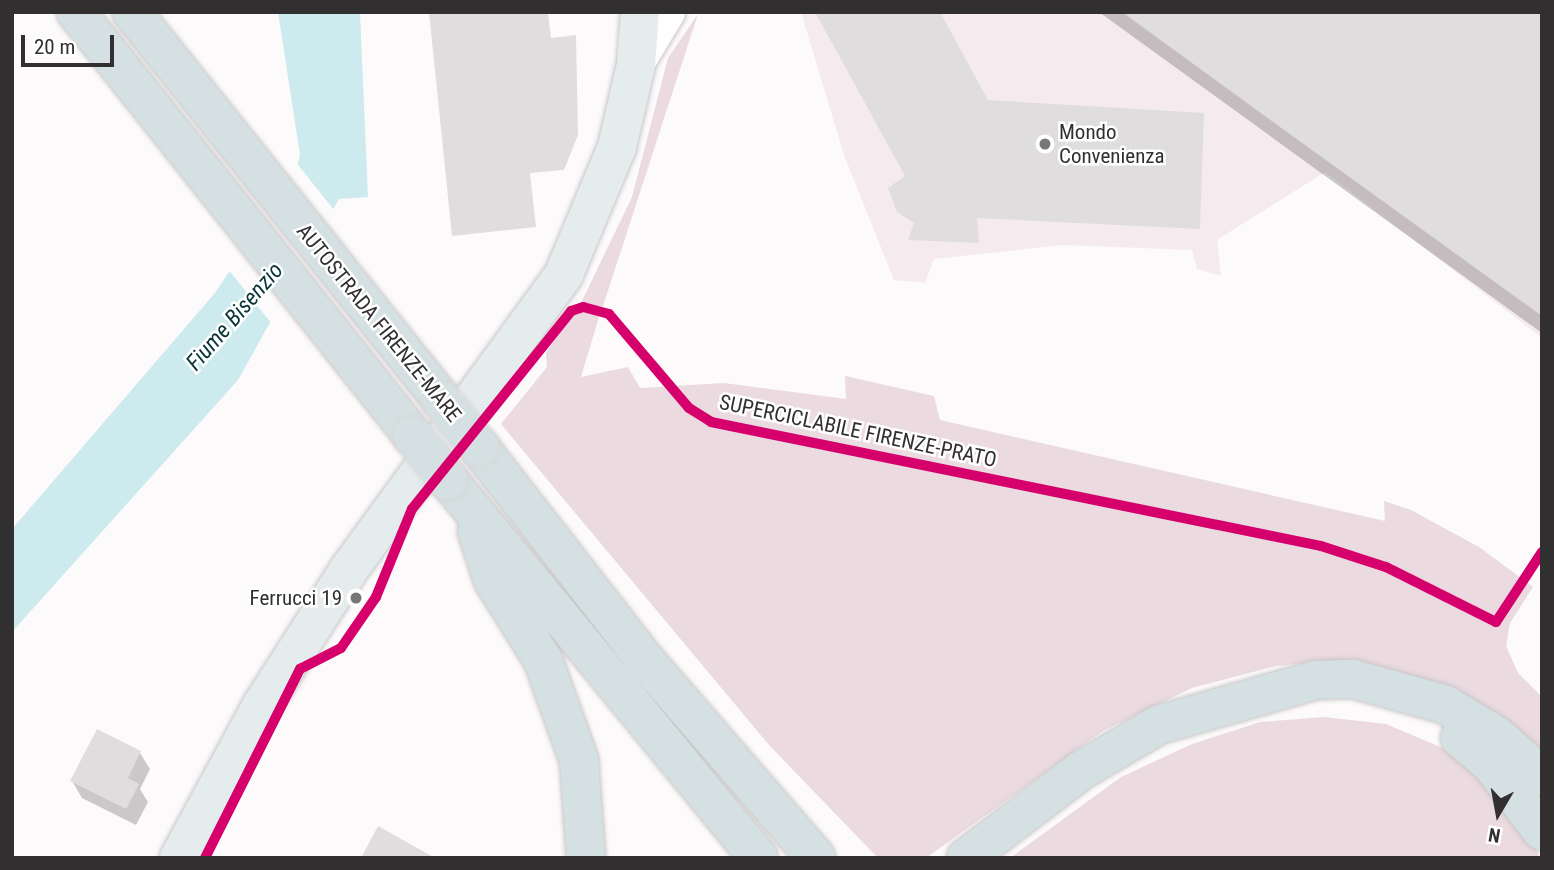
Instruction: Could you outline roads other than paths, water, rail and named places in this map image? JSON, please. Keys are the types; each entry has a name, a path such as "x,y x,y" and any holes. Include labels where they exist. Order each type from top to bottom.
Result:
{"highway":[{"name":"AUTOSTRADA FIRENZE-MARE","path":"76,12 458,493 758,858"},
{"name":"AUTOSTRADA FIRENZE-MARE","path":"132,12 479,447 643,658 816,858"},
{"path":"458,493 493,580 543,660 579,760 586,858"},
{"path":"965,858 1080,771 1158,724 1261,691 1353,679 1415,693 1497,736 1542,776"},
{"path":"1294,688 1384,709 1460,738 1492,765 1542,831"}],"main road":[{"path":"179,858 262,705 343,579 564,274 600,199 636,65 640,12"}],"street":[{"path":"636,65 668,12"}],"water":[{"name":"Fiume Bisenzio","path":"278,12 360,12 368,197 339,199 238,380 12,632 12,529 214,294 294,178 300,155"}],"place":[{"name":"Mondo Convenienza","path":"1045,144"},
{"name":"Ferrucci 19","path":"356,598"}]}
